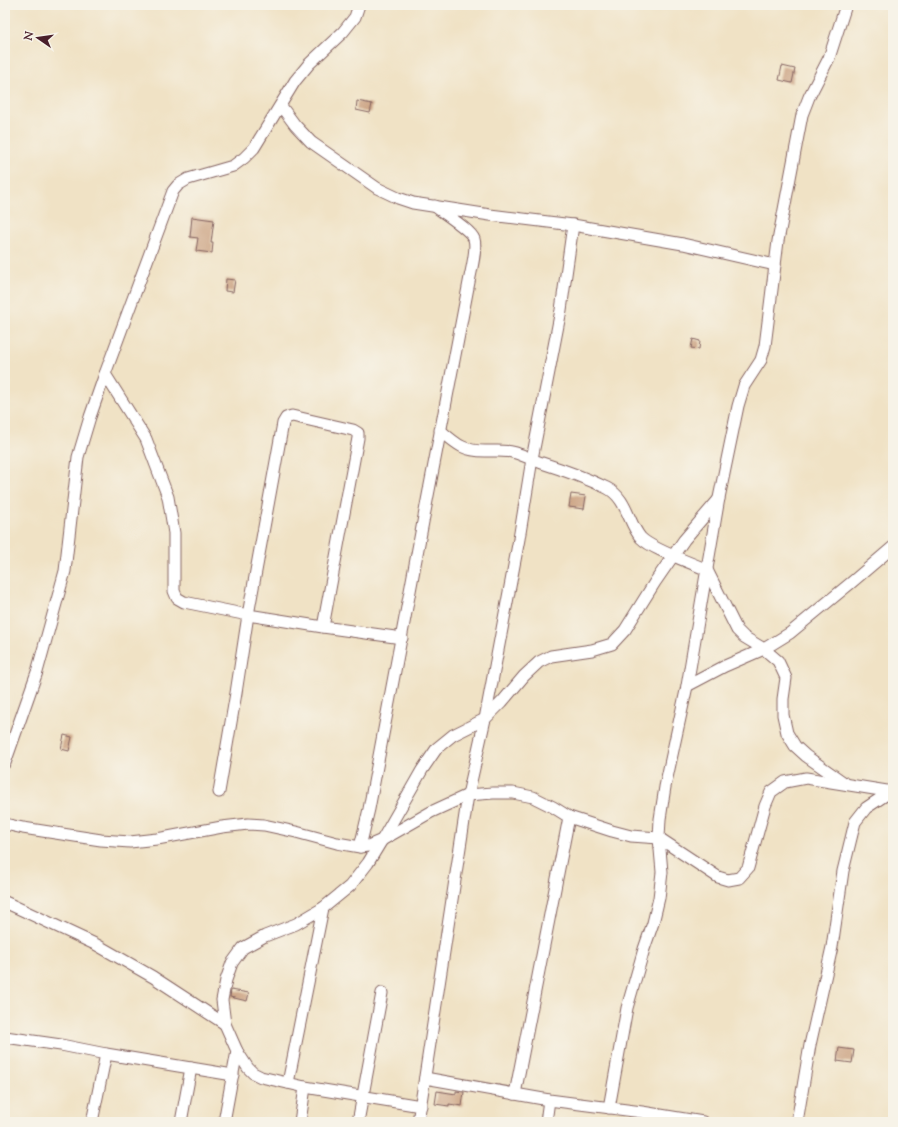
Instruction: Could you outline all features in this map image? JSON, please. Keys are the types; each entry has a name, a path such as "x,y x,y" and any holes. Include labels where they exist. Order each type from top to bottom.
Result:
{"street":[{"path":"5,763 37,672 65,571 78,457 90,417 174,191 178,185 188,179 233,166 254,148 295,81 309,64 343,32 355,17 360,5"},
{"path":"609,1108 627,1008 653,923 659,898 662,872 659,838 660,819 738,406 744,386 760,360 765,346 778,241 802,115 809,97 829,58 846,5"},
{"path":"280,106 295,126 311,142 377,188 413,203 506,218 573,225 683,244 775,265"},
{"path":"360,847 368,815 402,638 475,248 474,238 468,231 435,206"},
{"path":"418,1122 468,795 485,719 519,539 532,459 561,310 573,225"},
{"path":"106,374 146,439 168,497 174,533 174,591 177,598 184,602 248,615 402,638"},
{"path":"219,792 248,615 283,423 286,418 292,416 353,430 358,433 323,626"},
{"path":"440,430 454,443 466,449 480,452 505,451 516,453 572,473 609,489 617,495 641,537 650,545 707,570 736,630 744,637 764,649 778,661 786,678 783,699 783,715 787,733 795,746 806,756 845,784"},
{"path":"420,1106 305,1087 261,1077 253,1073 237,1051 225,1024 222,1000 226,980 232,963 243,948 265,936 296,924 323,908 350,886 368,863 422,770 437,748 453,735 485,719 524,676 539,662 551,656 592,650 612,644 625,630 684,540 720,498"},
{"path":"686,686 725,666 764,649 790,633 893,547"},
{"path":"5,824 101,840 130,842 157,839 222,826 248,824 264,825 337,843 360,847 368,846 382,840 431,812 468,795 513,793 533,797 569,817 625,834 659,838 718,877 728,880 739,878 748,868 765,806 771,792 785,782 806,778 891,792"},
{"path":"797,1122 810,1045 832,947 843,871 855,822 866,808 891,792"},
{"path":"515,1094 569,817"},
{"path":"5,902 96,945 153,977 225,1024"},
{"path":"288,1083 323,908"},
{"path":"358,1122 382,993"},
{"path":"5,1037 61,1045 233,1075"},
{"path":"224,1122 237,1051"},
{"path":"92,1122 106,1054"},
{"path":"181,1122 191,1068"},
{"path":"425,1078 549,1100 609,1108 641,1117 703,1122"},
{"path":"300,1122 305,1087"},
{"path":"546,1122 549,1100"}],"building":[{"path":"782,66 795,69 792,83 779,80"},
{"path":"357,101 372,104 370,113 356,110"},
{"path":"192,217 214,220 211,243 213,243 212,253 196,251 198,238 190,237"},
{"path":"226,279 235,280 233,292 225,291"},
{"path":"693,339 700,341 699,349 691,348"},
{"path":"571,494 586,496 584,509 569,507"},
{"path":"64,735 72,737 69,751 61,749"},
{"path":"231,990 249,993 247,1001 230,997"},
{"path":"839,1048 854,1050 852,1063 837,1061"},
{"path":"437,1091 456,1094 456,1091 464,1092 462,1106 435,1104"}]}
